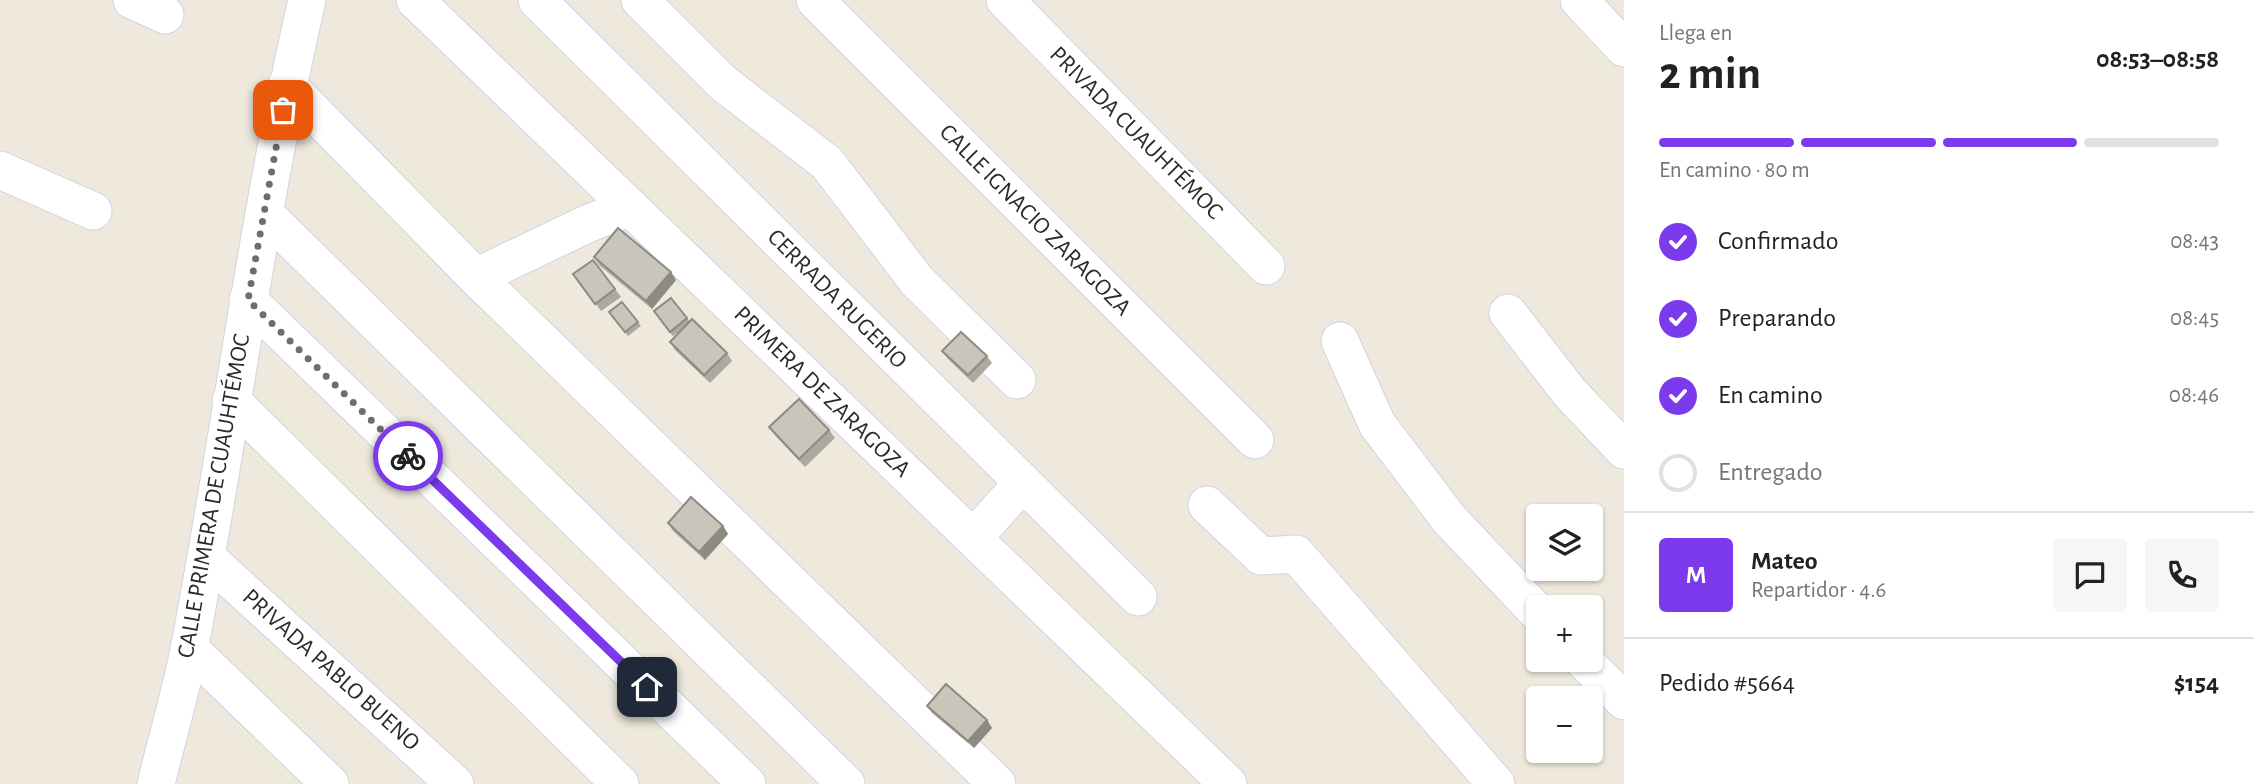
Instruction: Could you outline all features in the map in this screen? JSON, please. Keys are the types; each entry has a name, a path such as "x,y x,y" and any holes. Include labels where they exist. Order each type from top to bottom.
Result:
{"street":[{"path":"132,0 165,15"},
{"name":"CALLE PRIMERA DE CUAUHTÉMOC","path":"156,784 189,648 287,85 307,0"},
{"name":"PRIMERA DE ZARAGOZA","path":"415,0 1228,784"},
{"name":"CERRADA RUGERIO","path":"537,0 1138,597"},
{"path":"640,0 723,83 827,163 917,281 1017,380"},
{"name":"CALLE IGNACIO ZARAGOZA","path":"815,0 1255,440"},
{"name":"PRIVADA CUAUHTÉMOC","path":"1005,0 1266,266"},
{"path":"1578,0 1624,48"},
{"path":"287,85 476,277 997,784"},
{"path":"0,170 93,211"},
{"path":"476,277 587,224 630,207"},
{"path":"264,213 846,784"},
{"path":"248,300 747,784"},
{"path":"1508,313 1570,393 1624,450"},
{"path":"1340,341 1377,425 1449,519 1526,600"},
{"path":"231,400 620,784"},
{"path":"973,537 1022,484"},
{"path":"1207,505 1261,556 1296,554 1496,784"},
{"name":"PRIVADA PABLO BUENO","path":"206,557 455,784"},
{"path":"189,648 330,784"},
{"path":"1595,672 1624,701"}],"building":[{"path":"618,228 671,272 646,301 594,257"},
{"path":"593,260 615,289 595,304 573,274"},
{"path":"671,298 687,318 670,332 654,311"},
{"path":"622,302 638,322 625,332 609,312"},
{"path":"692,319 727,353 704,375 670,342"},
{"path":"961,332 987,356 968,375 942,351"},
{"path":"799,399 829,430 799,459 769,427"},
{"path":"691,497 723,526 699,552 668,523"},
{"path":"946,684 987,720 968,741 927,706"}],"way so far":[{"path":"283,110 248,300 408,456"}],"route":[{"path":"408,456 647,687"}]}
